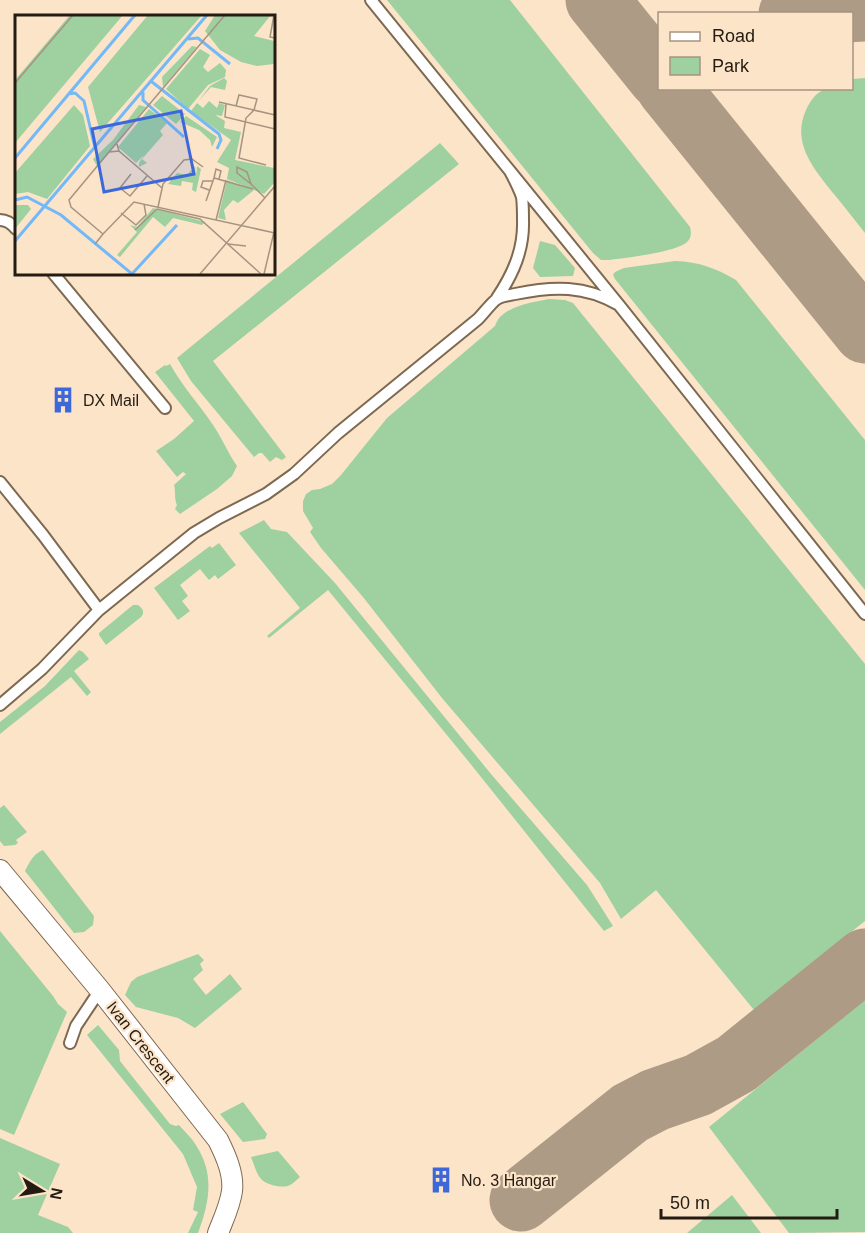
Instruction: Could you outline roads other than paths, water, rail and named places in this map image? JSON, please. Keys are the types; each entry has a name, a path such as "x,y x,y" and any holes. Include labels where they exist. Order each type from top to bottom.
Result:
{"street":[{"name":"Ivan Crescent","path":"0,870 100,990 218,1140 231,1174 232,1191 218,1233"}],"lane":[{"path":"371,0 619,305 865,614"},
{"path":"0,705 42,669 99,610 194,533 266,494 294,474 338,433 478,319 497,298 509,280 520,253 523,225 522,197 510,171"},
{"path":"0,220 15,227"},
{"path":"54,274 165,408"},
{"path":"497,298 556,288 591,292 619,305"},
{"path":"0,482 99,610"},
{"path":"70,1043 76,1026 100,990"}],"place":[{"name":"DX Mail","path":"63,400"},
{"name":"No. 3 Hangar","path":"441,1180"}]}
